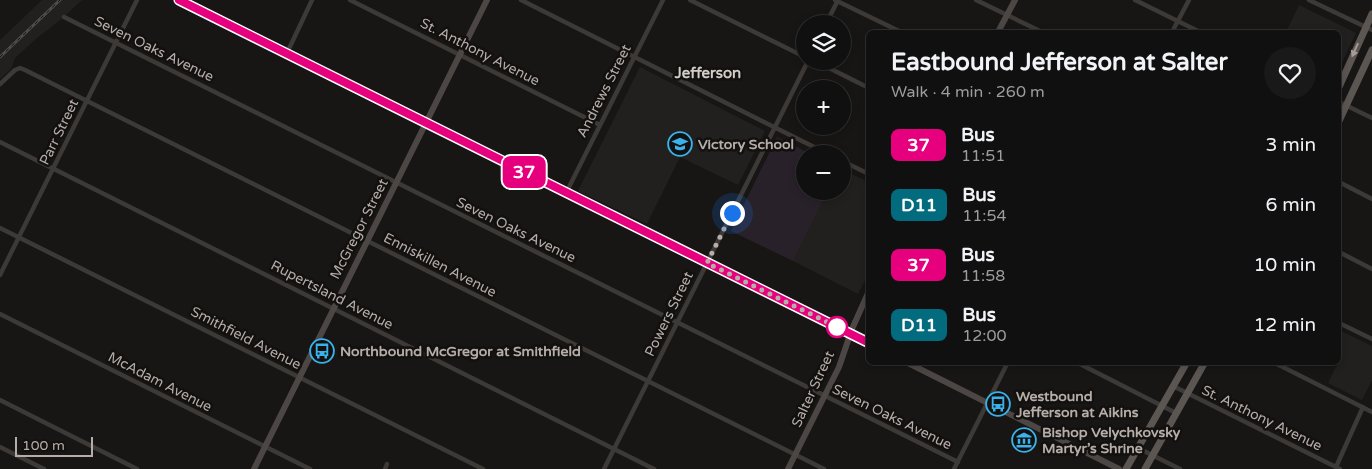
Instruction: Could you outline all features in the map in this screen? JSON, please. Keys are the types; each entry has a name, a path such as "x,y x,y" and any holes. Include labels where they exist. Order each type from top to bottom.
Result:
{"main road":[{"path":"1341,83 1369,29 1372,14"},
{"path":"1341,117 1372,50"},
{"path":"1126,469 1184,365"},
{"path":"1145,469 1203,365"}],"street":[{"name":"Parr Street","path":"0,275 137,0"},
{"path":"179,0 866,342"},
{"path":"287,53 312,0"},
{"name":"St. Anthony Avenue","path":"350,0 600,125"},
{"name":"McGregor Street","path":"254,469 487,0"},
{"path":"521,0 810,145"},
{"name":"Andrews Street","path":"566,193 663,0"},
{"path":"690,0 796,52"},
{"path":"830,15 837,0 897,30"},
{"path":"976,0 1038,30"},
{"path":"999,30 1014,0"},
{"path":"1135,0 1196,30"},
{"path":"1173,30 1189,0"},
{"path":"1309,0 1369,29"},
{"name":"Seven Oaks Avenue","path":"64,17 824,397 958,462"},
{"name":"Enniskillen Avenue","path":"0,84 15,70 20,68 824,469"},
{"name":"Powers Street","path":"604,469 804,70"},
{"path":"833,70 866,86"},
{"path":"1341,103 1372,118"},
{"name":"Rupertsland Avenue","path":"0,142 654,469"},
{"path":"851,165 866,173"},
{"path":"1341,183 1372,199"},
{"name":"Smithfield Avenue","path":"0,228 483,469"},
{"path":"1341,253 1372,269"},
{"name":"Salter Street","path":"788,469 839,367 850,334 866,298"},
{"name":"McAdam Avenue","path":"0,314 310,469"},
{"path":"1341,324 1372,339"},
{"path":"912,365 1119,469"},
{"path":"954,469 1006,365"},
{"path":"1082,365 1176,413"},
{"path":"1280,365 1372,412"},
{"name":"St. Anthony Avenue","path":"1174,386 1338,468"},
{"path":"0,400 137,469"},
{"path":"1338,468 1363,407"},
{"path":"0,447 44,469"},
{"path":"1138,448 1180,469"},
{"path":"385,469 387,464"}],"shaded area":[{"path":"42,0 82,0 15,58 11,69 0,79 0,40"},
{"path":"1299,5 1356,33 1341,65 1341,30 1287,30"},
{"name":"Victory School","path":"640,67 765,131 738,185 680,157 647,224 578,191"},
{"path":"777,137 796,146 796,200 824,200 793,261 731,231"},
{"path":"851,174 866,181 866,279 858,294 793,261 824,200 851,200"},
{"path":"1341,331 1372,346 1372,380 1362,400 1328,383 1337,365 1341,365"}],"railway":[{"path":"0,57 60,0"}],"bus line":[{"name":"37","path":"179,0 866,342"}],"place":[{"name":"Victory School","path":"680,144"},
{"name":"Northbound McGregor at Smithfield","path":"322,351"},
{"name":"Westbound Jefferson at Aikins","path":"998,404"},
{"name":"Bishop Velychkovsky Martyr’s Shrine","path":"1024,440"}],"district":[{"name":"Jefferson","path":"708,73"}],"route":[{"path":"732,213 707,263 837,327"}]}
